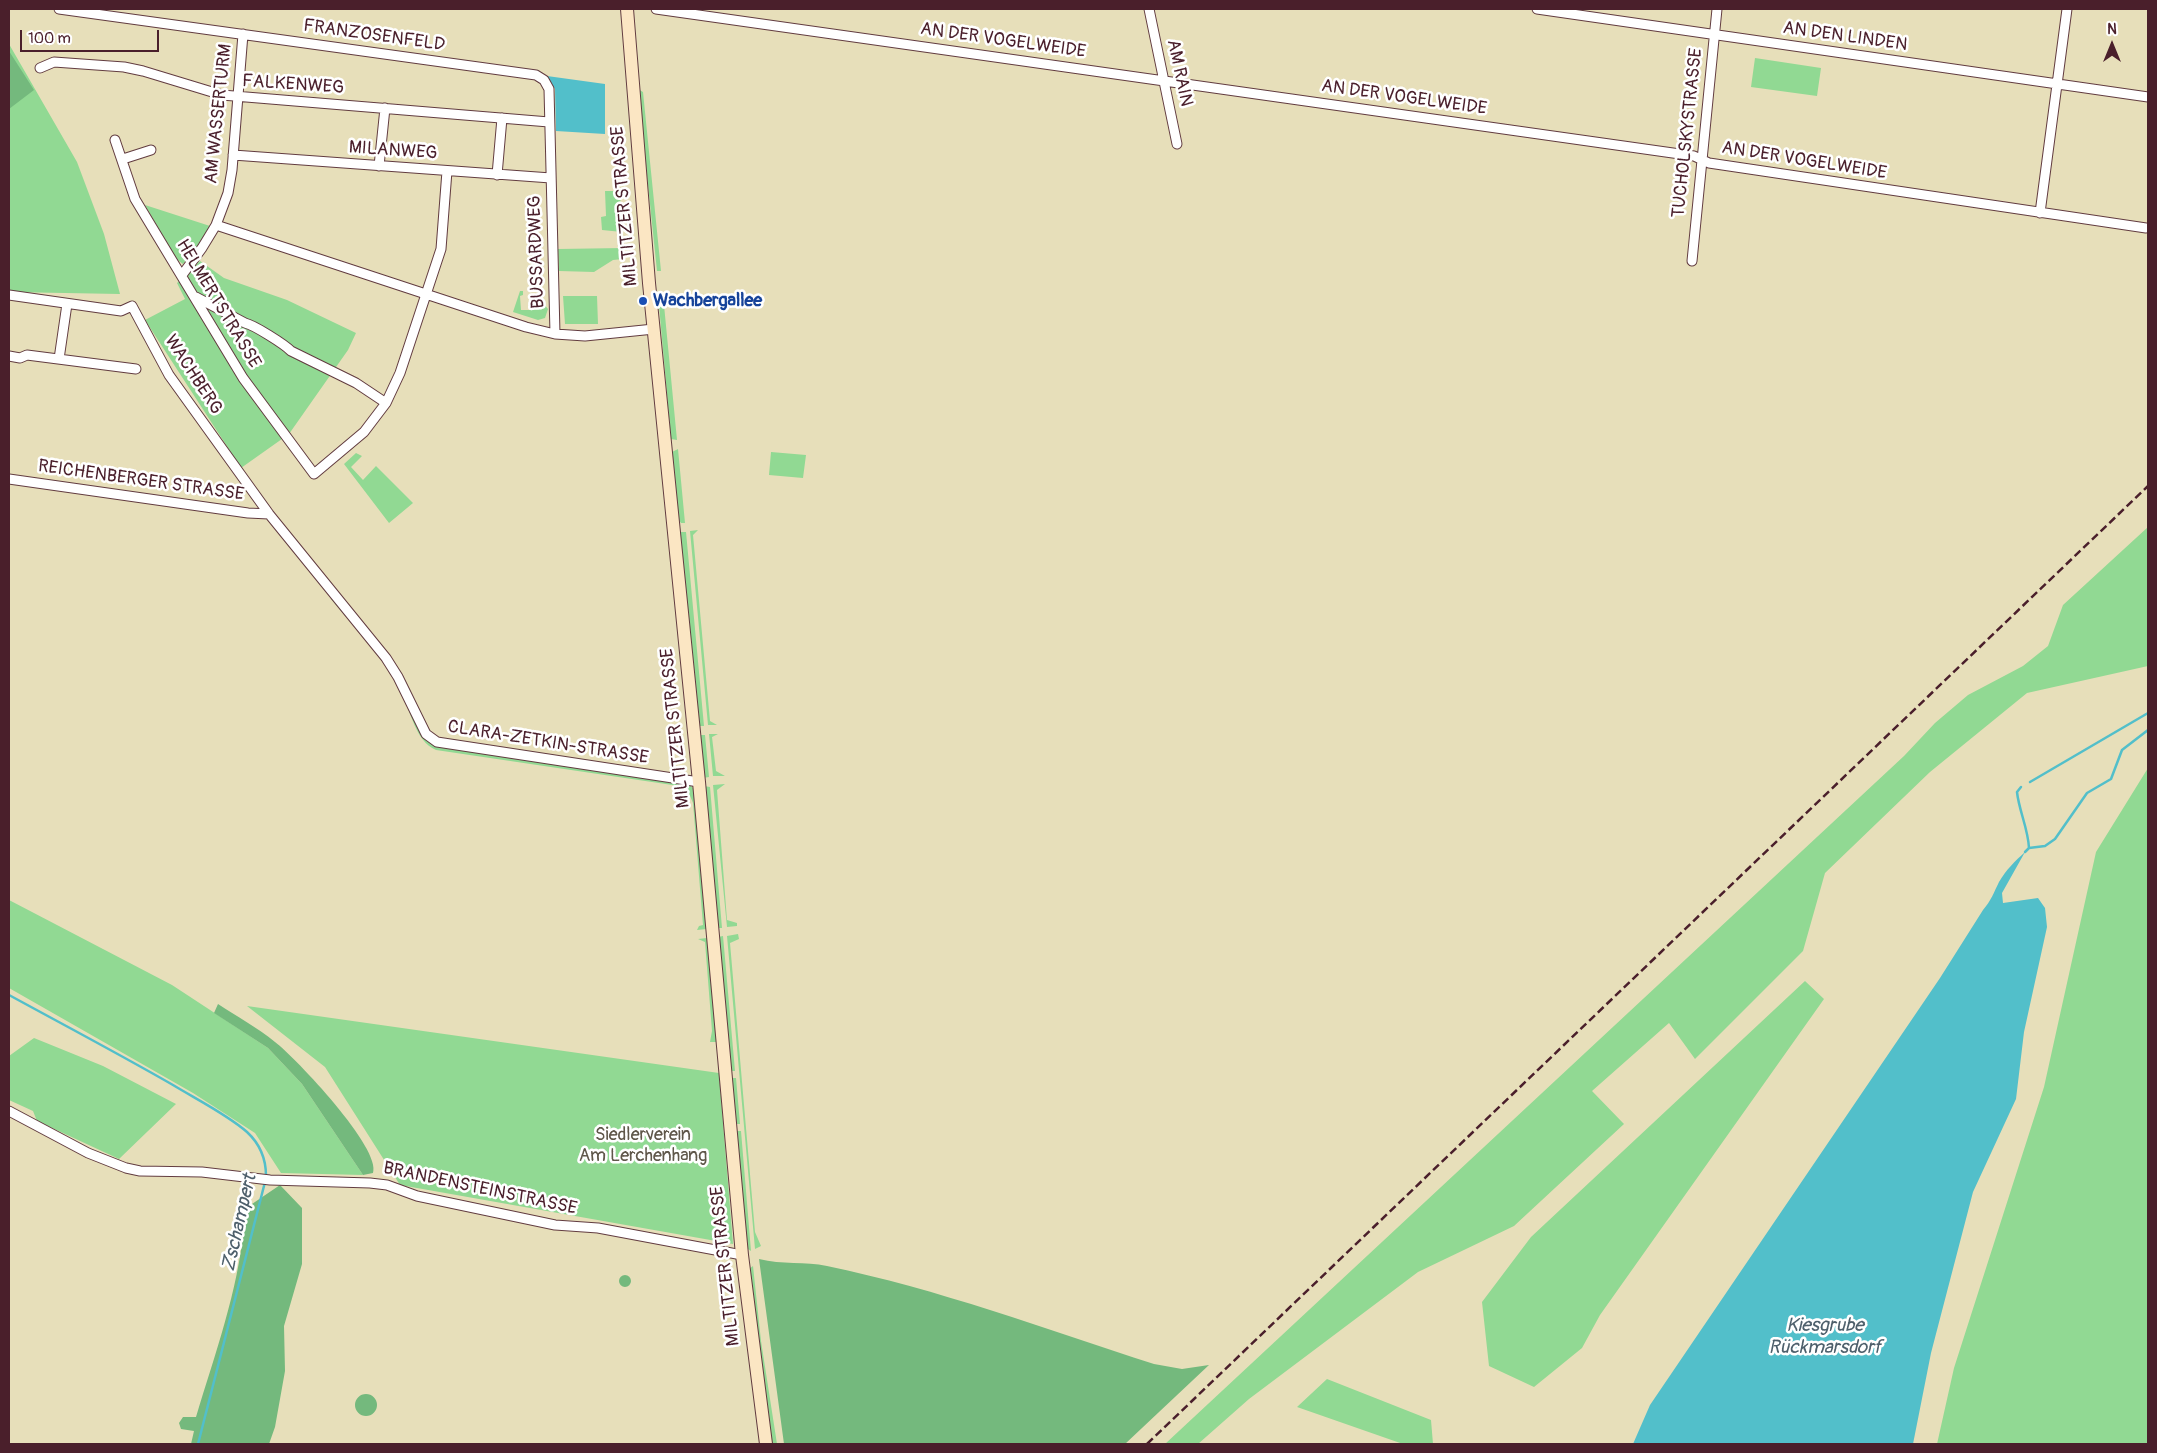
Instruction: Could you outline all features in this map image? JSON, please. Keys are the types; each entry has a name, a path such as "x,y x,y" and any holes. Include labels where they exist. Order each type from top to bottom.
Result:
{"street":[{"name":"FRANZOSENFELD","path":"59,9 536,75"},
{"name":"MILTITZER STRASSE","path":"627,9 654,329 699,782 742,1255 766,1444"},
{"name":"AN DER VOGELWEIDE","path":"656,9 1694,156 1709,163 2040,214 2146,228"},
{"name":"AM RAIN","path":"1149,9 1177,144"},
{"name":"AN DEN LINDEN","path":"1537,9 2148,97"},
{"name":"TUCHOLSKYSTRASSE","path":"1692,261 1717,9"},
{"path":"2040,214 2067,9"},
{"name":"AM WASSERTURM","path":"182,275 216,225 228,193 243,34"},
{"name":"FALKENWEG","path":"40,68 54,62 135,69 197,89 238,97 549,122"},
{"name":"BUSSARDWEG","path":"536,75 544,80 549,89 555,334"},
{"path":"379,166 385,108"},
{"path":"497,175 502,118"},
{"name":"HELMERTSTRASSE","path":"115,140 135,199 196,297 243,378 314,474 364,432 386,403"},
{"path":"123,160 151,150"},
{"name":"MILANWEG","path":"233,155 551,178"},
{"path":"196,297 253,325 258,330 285,345 291,351 297,352 348,381 356,383 386,403 400,373 441,249 447,171"},
{"path":"216,225 532,329 555,334 585,336 654,329"},
{"name":"WACHBERG","path":"9,295 121,311 132,306 169,375 269,514"},
{"path":"59,359 67,304"},
{"path":"9,356 20,358 27,354 136,369"},
{"name":"REICHENBERGER STRASSE","path":"9,479 248,513 269,514"},
{"name":"CLARA-ZETKIN-STRASSE","path":"269,514 372,639 398,677 426,734 437,742 699,782"},
{"name":"BRANDENSTEINSTRASSE","path":"9,1111 88,1152 126,1168 140,1171 202,1172 265,1179 387,1185 417,1196 556,1225 598,1228 742,1255"}],"green space":[{"path":"9,44 77,162 104,234 120,294 9,292"},
{"path":"9,51 34,90 9,109"},
{"path":"1755,58 1821,68 1817,96 1751,87"},
{"path":"638,89 643,92 661,271 657,271"},
{"path":"605,191 620,191 622,232 602,230 601,217 606,216"},
{"path":"145,205 210,226 195,250 183,264 176,259"},
{"path":"623,248 623,259 613,260 594,272 559,271 558,249"},
{"path":"200,261 224,278 287,300 356,333 348,350 289,434 241,468 145,320 185,299 177,283"},
{"path":"520,291 523,291 523,295 520,296 521,310 532,310 532,305 528,303 543,303 548,309 545,318 538,320 513,312"},
{"path":"563,296 597,296 598,324 565,324"},
{"path":"659,305 664,305 677,440 671,439"},
{"path":"678,449 685,523 681,523 679,520 672,452"},
{"path":"771,452 806,455 803,478 769,475"},
{"path":"356,453 362,456 351,467 363,480 376,466 413,503 389,523 344,464"},
{"path":"2148,527 2148,666 2027,693 1930,772 1825,873 1803,951 1695,1059 1669,1023 1592,1091 1624,1124 1514,1226 1418,1272 1249,1399 1198,1444 1165,1444 1904,756 1935,723 1968,695 2023,666 2048,646 2063,605"},
{"path":"698,530 693,535 710,721 717,725 708,725 690,531"},
{"path":"681,532 686,532 704,726 699,726"},
{"path":"331,599 335,599 396,678 424,736 691,786 694,789 707,929 697,930 699,926 703,925 693,803 688,791 679,786 436,750 429,746 418,733 405,700 386,667"},
{"path":"709,734 718,734 712,737 716,771 725,776 713,776"},
{"path":"700,735 705,735 709,777 703,778"},
{"path":"2148,768 2148,1444 1937,1444 1954,1368 2044,1087 2096,852"},
{"path":"725,784 717,790 727,920 737,923 737,926 727,927 713,785"},
{"path":"704,786 710,787 722,928 717,928"},
{"path":"9,900 172,985 268,1048 302,1084 363,1175 281,1173 255,1133 193,1093 9,988"},
{"path":"738,934 739,939 730,943 755,1232 761,1246 755,1249 727,936"},
{"path":"723,936 735,1071 730,1071 718,937"},
{"path":"707,938 717,1042 710,1042 712,1031 705,942 698,939"},
{"path":"1805,981 1824,999 1600,1315 1582,1348 1534,1387 1489,1366 1482,1302 1531,1237"},
{"path":"218,1004 275,1042 318,1084 351,1125 364,1145 372,1161 373,1173 363,1175 302,1084 268,1048 214,1013"},
{"name":"Siedlerverein Am Lerchenhang","path":"247,1006 719,1073 733,1244 400,1185 325,1067"},
{"path":"34,1038 103,1066 176,1104 119,1159 37,1121 33,1111 9,1100 9,1056"},
{"path":"730,1078 736,1078 740,1124 734,1124"},
{"path":"734,1131 741,1131 751,1251 748,1249"},
{"path":"280,1185 302,1208 302,1264 284,1326 285,1371 275,1427 269,1444 191,1444 194,1431 181,1429 179,1423 183,1417 196,1417 225,1322 237,1274 244,1226 237,1217"},
{"path":"759,1259 827,1266 910,1286 992,1310 1154,1364 1182,1369 1209,1365 1125,1444 784,1444"},
{"path":"753,1266 761,1341 777,1444 771,1444 749,1269"},
{"path":"625,1275 631,1281 625,1287 619,1281"},
{"path":"1327,1379 1431,1420 1433,1444 1403,1444 1297,1407"},
{"path":"366,1394 374,1397 377,1405 374,1413 366,1416 358,1413 355,1405 358,1397"}],"water":[{"path":"547,76 605,84 605,134 556,131 555,89"},
{"name":"Kiesgrube Rückmarsdorf","path":"2025,852 2002,893 2003,903 2038,898 2045,908 2047,927 2024,1032 2016,1099 1973,1192 1931,1353 1913,1444 1633,1444 1650,1405 1940,978 2002,878"}],"waterway":[{"path":"2030,782 2148,713"},
{"path":"2025,852 2029,848 2045,846 2055,839 2087,793 2111,779 2122,750 2148,730"},
{"path":"2021,787 2017,792 2029,848"},
{"name":"Zschampert","path":"9,995 153,1073 231,1119 247,1132 259,1147 265,1164 266,1176"},
{"name":"Zschampert","path":"198,1444 265,1182"}],"railway":[{"path":"1147,1444 2148,486"}],"place":[{"name":"Wachbergallee","path":"643,301"}]}
